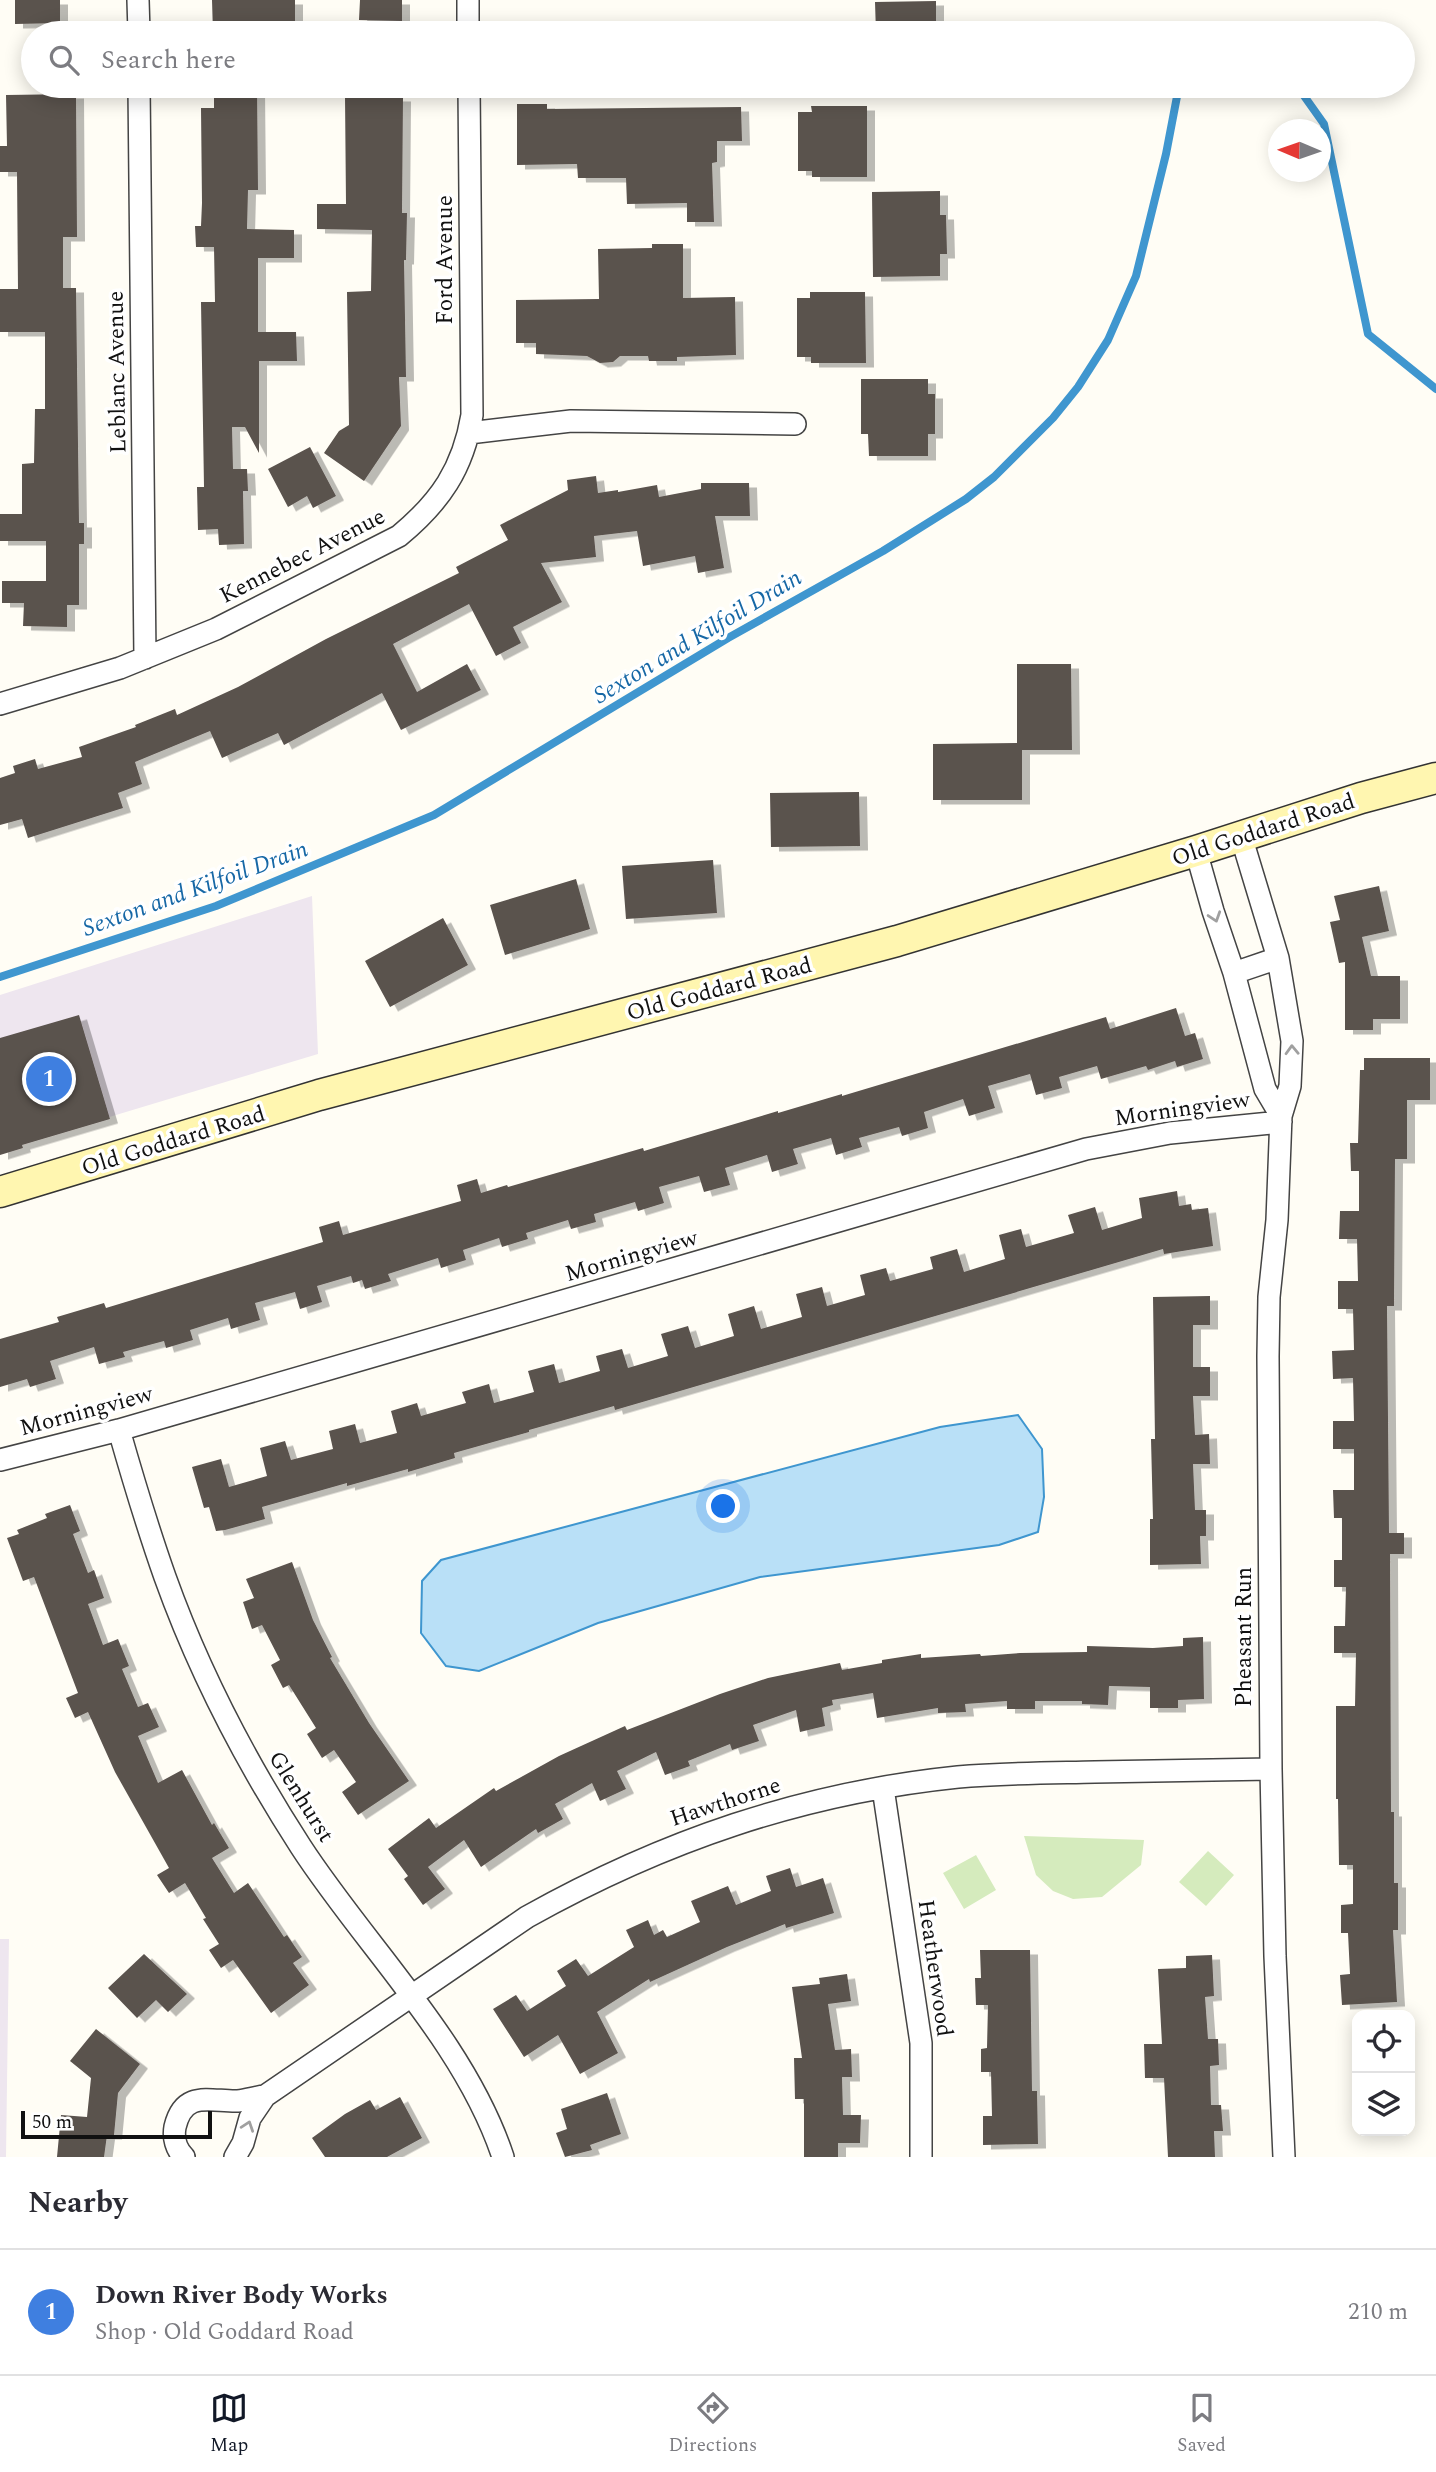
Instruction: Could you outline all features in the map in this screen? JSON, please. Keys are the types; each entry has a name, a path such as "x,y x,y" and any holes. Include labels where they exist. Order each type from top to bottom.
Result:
{"street":[{"path":"138,0 139,21"},
{"path":"468,0 468,21"},
{"name":"Leblanc Avenue","path":"139,98 145,658"},
{"name":"Ford Avenue","path":"469,98 473,393 469,433"},
{"path":"469,433 571,421 795,424"},
{"name":"Kennebec Avenue","path":"0,704 120,668 216,629 399,536 423,517 442,493 457,467 469,433"},
{"name":"Old Goddard Road","path":"0,1192 319,1095 897,941 1196,851 1361,797 1436,778"},
{"name":"Pheasant Run","path":"1241,836 1278,958 1292,1052 1290,1086 1281,1119 1277,1220 1268,1332 1270,1769 1284,2157"},
{"path":"1196,851 1234,973 1265,1089 1281,1119"},
{"path":"1234,973 1278,958"},
{"name":"Morningview","path":"0,1461 119,1430 1086,1149 1170,1133 1281,1119"},
{"name":"Glenhurst","path":"119,1430 166,1580 196,1654 231,1727 259,1779 302,1848 469,2082 503,2157"},
{"name":"Hawthorne","path":"235,2157 243,2143 250,2118 265,2096 527,1917 572,1891 699,1835 815,1801 957,1777 1270,1769"},
{"name":"Heatherwood","path":"883,1788 921,2043 921,2157"},
{"name":"Hawthorne","path":"184,2157 175,2141 175,2129 178,2117 187,2106 206,2098 238,2101 265,2096"}],"shaded area":[{"path":"312,896 318,1054 0,1150 0,995"},
{"path":"0,1939 9,1939 6,2157 0,2157"}],"green space":[{"path":"1024,1836 1144,1840 1141,1865 1102,1897 1073,1899 1053,1891 1036,1875"},
{"path":"1208,1851 1234,1875 1206,1906 1179,1882"},
{"path":"976,1855 996,1890 964,1909 943,1873"}],"water":[{"path":"1018,1415 1042,1449 1044,1497 1038,1532 999,1545 760,1577 598,1623 479,1671 446,1666 421,1633 422,1581 441,1560 940,1427"}],"building":[{"path":"15,0 60,0 60,21 21,21 21,24 15,24"},
{"path":"212,0 295,0 295,21 213,21"},
{"path":"360,0 402,0 402,21 359,20"},
{"path":"936,1 936,21 876,21 875,2"},
{"path":"6,95 21,95 21,98 76,98 77,237 63,237 63,288 76,288 79,523 84,523 84,544 79,544 79,605 67,605 67,627 23,626 24,603 2,603 2,581 46,581 46,541 0,541 0,514 22,514 22,464 34,463 35,409 45,409 45,332 0,332 0,289 18,289 17,172 0,172 0,146 7,146"},
{"path":"214,98 257,98 258,190 248,190 247,229 294,230 294,258 258,258 258,332 296,332 297,361 259,361 259,453 245,427 232,427 233,469 247,469 248,491 243,491 244,544 219,545 218,529 198,530 197,487 204,487 201,302 215,302 214,247 196,247 195,226 201,226 201,108 214,108"},
{"path":"345,98 403,98 402,213 407,213 404,260 406,377 399,377 401,426 364,481 324,453 339,431 349,425 347,292 371,291 372,230 317,229 317,204 346,204"},
{"path":"517,104 547,104 547,109 741,107 742,141 717,141 717,162 712,163 714,222 687,222 687,203 627,204 626,178 578,178 577,164 517,165"},
{"path":"811,106 867,106 867,177 812,177 812,171 798,171 798,112 812,112"},
{"path":"940,191 940,215 946,215 947,254 940,254 940,276 873,277 872,192"},
{"path":"652,244 683,244 683,298 735,297 736,355 677,357 677,361 649,361 648,356 620,356 613,362 600,363 587,356 536,354 536,343 516,343 516,300 599,299 598,249 652,248"},
{"path":"810,292 865,292 866,363 811,363 811,357 797,357 797,298 810,298"},
{"path":"861,379 928,379 928,394 935,394 935,434 928,434 928,456 869,456 868,434 861,434"},
{"path":"310,447 336,496 313,508 307,496 288,507 268,469"},
{"path":"596,476 598,493 657,485 659,497 701,489 701,483 749,483 750,516 715,516 724,568 698,573 695,556 643,566 637,531 594,536 596,557 541,563 562,602 513,627 521,643 496,656 469,604 393,644 417,692 467,664 481,690 401,730 382,693 284,745 278,733 222,758 210,731 135,762 142,784 118,793 123,808 28,838 22,819 0,825 0,778 15,773 13,766 35,759 38,769 82,757 79,747 136,727 135,725 175,709 177,715 238,687 326,639 459,573 456,567 508,540 500,525 568,490 567,480"},
{"path":"1017,664 1071,664 1072,750 1022,750 1022,800 933,800 933,744 1017,743"},
{"path":"859,792 860,846 771,847 770,793"},
{"path":"713,860 717,913 626,919 622,866"},
{"path":"576,879 590,929 505,955 490,905"},
{"path":"1379,886 1389,931 1362,937 1371,976 1400,976 1400,1019 1373,1019 1373,1030 1345,1030 1345,962 1339,963 1330,922 1340,920 1334,896"},
{"path":"443,918 468,965 390,1007 365,961"},
{"path":"1176,1008 1185,1036 1195,1033 1203,1059 1177,1067 1175,1061 1148,1070 1146,1066 1101,1079 1097,1066 1059,1077 1062,1088 1036,1095 1030,1074 988,1086 995,1108 969,1116 963,1099 924,1112 928,1128 902,1136 899,1127 859,1138 862,1147 836,1155 831,1138 793,1149 798,1164 772,1172 767,1155 725,1168 730,1185 704,1192 699,1176 659,1187 664,1203 638,1211 635,1202 594,1214 596,1222 571,1229 568,1220 526,1233 528,1239 502,1247 499,1238 463,1250 466,1260 441,1268 438,1258 388,1274 391,1281 365,1289 362,1280 353,1283 351,1276 317,1286 322,1302 300,1309 295,1292 255,1303 260,1320 231,1329 228,1318 190,1330 193,1340 166,1348 164,1341 123,1352 125,1357 99,1364 94,1347 50,1361 56,1379 30,1387 27,1379 0,1387 0,1339 59,1322 57,1317 104,1303 106,1308 323,1242 319,1227 339,1221 343,1235 461,1201 457,1185 477,1179 481,1193 507,1185 508,1187 643,1148 644,1151 778,1111 842,1096 1106,1017 1110,1029"},
{"path":"79,1015 110,1119 22,1145 23,1148 0,1155 0,1038"},
{"path":"1364,1058 1430,1058 1430,1100 1407,1100 1407,1159 1395,1159 1394,1306 1387,1306 1389,1533 1404,1533 1404,1554 1390,1554 1391,1812 1394,1812 1394,1883 1398,1883 1398,1930 1393,1930 1397,2002 1342,2005 1340,1975 1350,1974 1348,1933 1341,1933 1341,1905 1353,1904 1353,1865 1339,1865 1336,1706 1355,1706 1356,1653 1334,1653 1334,1626 1345,1626 1346,1587 1334,1587 1334,1560 1342,1560 1342,1518 1334,1518 1333,1490 1354,1490 1354,1449 1333,1449 1333,1421 1354,1421 1353,1378 1333,1379 1332,1351 1354,1350 1353,1309 1338,1309 1338,1281 1358,1281 1357,1239 1339,1239 1340,1211 1359,1211 1359,1171 1351,1171 1350,1143 1358,1143 1360,1070 1364,1070"},
{"path":"1177,1191 1179,1206 1191,1204 1192,1210 1208,1208 1213,1246 1164,1254 1163,1249 615,1410 614,1406 529,1430 454,1453 455,1458 408,1472 408,1469 347,1486 347,1483 262,1507 265,1519 225,1530 216,1531 209,1507 204,1508 192,1467 221,1459 229,1487 267,1476 260,1448 285,1441 291,1460 333,1449 329,1431 355,1424 360,1443 397,1433 391,1411 417,1403 421,1416 466,1403 462,1392 489,1384 494,1403 534,1392 528,1371 554,1364 559,1383 600,1371 596,1356 622,1349 628,1368 668,1356 661,1334 688,1326 695,1348 734,1336 728,1314 754,1306 761,1329 802,1317 796,1294 822,1287 827,1306 865,1295 860,1275 886,1268 890,1281 933,1269 930,1257 957,1249 964,1272 1005,1259 999,1235 1021,1229 1026,1247 1074,1233 1068,1215 1095,1207 1102,1230 1142,1218 1139,1198"},
{"path":"1210,1296 1210,1325 1193,1325 1193,1367 1210,1367 1210,1396 1193,1396 1195,1435 1209,1434 1210,1464 1193,1464 1195,1510 1206,1510 1206,1536 1200,1536 1201,1564 1150,1565 1150,1519 1153,1519 1151,1439 1155,1439 1153,1297"},
{"path":"70,1505 80,1531 73,1534 88,1573 94,1570 104,1598 88,1604 103,1645 118,1639 129,1666 122,1669 138,1707 148,1703 159,1727 138,1736 158,1783 182,1770 212,1825 214,1823 229,1848 212,1858 234,1893 248,1883 284,1937 287,1935 302,1957 293,1963 309,1985 271,2013 233,1960 221,1968 209,1950 219,1944 185,1883 169,1893 157,1875 169,1868 115,1772 88,1712 75,1718 66,1698 78,1693 34,1577 23,1581 7,1538 19,1534 17,1530 47,1518 45,1514"},
{"path":"292,1562 313,1620 332,1657 330,1658 369,1723 409,1781 358,1815 342,1792 356,1782 334,1750 322,1758 307,1734 316,1728 289,1685 283,1688 271,1665 280,1660 262,1625 252,1629 243,1602 254,1598 246,1579"},
{"path":"1203,1637 1204,1699 1178,1700 1178,1708 1150,1708 1150,1687 1109,1686 1108,1705 1082,1704 1082,1701 1035,1701 1035,1709 1007,1709 1007,1701 965,1704 966,1712 938,1713 938,1708 877,1718 873,1693 832,1700 833,1705 822,1708 825,1726 800,1732 796,1710 753,1725 759,1741 732,1750 730,1744 688,1761 690,1766 665,1775 656,1752 617,1771 626,1789 600,1801 592,1783 555,1804 563,1819 538,1833 536,1829 481,1867 464,1840 428,1867 445,1889 423,1905 404,1879 408,1876 388,1849 429,1818 436,1828 494,1788 496,1791 559,1756 625,1726 627,1730 768,1678 840,1663 842,1670 921,1654 921,1658 1087,1652 1087,1646 1183,1646 1183,1638"},
{"path":"790,1868 796,1887 823,1878 834,1913 786,1928 785,1924 650,1982 649,1979 597,2012 618,2053 580,2074 558,2035 524,2057 493,2009 516,1995 527,2011 566,1986 557,1971 576,1959 588,1976 634,1947 626,1930 648,1920 654,1935 663,1930 667,1937 700,1922 691,1901 728,1886 736,1905 771,1891 766,1876"},
{"path":"980,1950 1030,1950 1032,2091 1037,2091 1038,2144 983,2145 983,2116 992,2116 991,2072 981,2072 981,2049 987,2048 988,2005 976,2005 975,1978 981,1978"},
{"path":"144,1954 187,1994 168,2012 156,2000 137,2018 108,1988"},
{"path":"1212,1955 1214,1996 1205,1997 1208,2039 1218,2039 1219,2065 1210,2066 1211,2105 1221,2105 1223,2131 1214,2131 1215,2157 1168,2157 1164,2078 1145,2078 1144,2044 1162,2044 1158,1969 1186,1968 1186,1956"},
{"path":"847,1974 851,2001 828,2004 835,2050 851,2049 852,2077 842,2077 843,2115 861,2115 860,2143 838,2143 838,2157 804,2157 804,2099 795,2099 794,2058 802,2058 792,1987 820,1984 819,1978"},
{"path":"96,2029 140,2064 118,2093 114,2135 107,2135 104,2157 57,2157 61,2115 87,2117 91,2078 70,2061"},
{"path":"607,2093 621,2134 590,2145 592,2150 565,2157 556,2133 567,2129 561,2109"},
{"path":"400,2097 422,2138 387,2157 325,2157 312,2138 370,2100 376,2110"}],"waterway":[{"name":"Sexton and Kilfoil Drain","path":"0,977 216,906 434,815 728,638 883,551 966,499 994,477 1053,418 1078,387 1108,340 1136,276 1177,98"},
{"path":"1306,98 1324,124 1368,334 1436,389"}],"place":[{"name":"Down River Body Works","path":"49,1079"}]}
